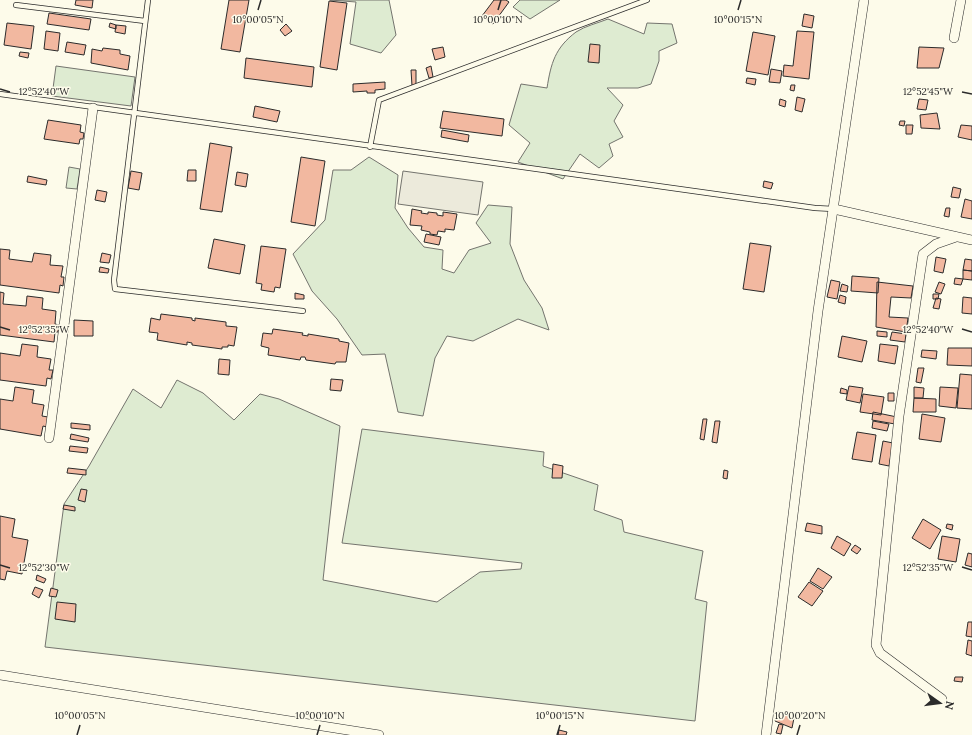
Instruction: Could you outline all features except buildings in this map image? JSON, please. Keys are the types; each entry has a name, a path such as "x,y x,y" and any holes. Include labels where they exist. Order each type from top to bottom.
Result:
{"street":[{"path":"766,735 818,311 864,0"},
{"path":"954,38 961,0"},
{"path":"49,438 93,108"},
{"path":"834,208 972,240"},
{"path":"942,699 880,653 876,645 899,416 923,254 936,244 956,237"},
{"path":"0,675 378,735"}],"lane":[{"path":"148,0 133,113 114,289 303,311"},
{"path":"370,147 380,100 647,0"},
{"path":"16,5 145,21"},
{"path":"0,94 370,147 815,208 834,208"}],"green space":[{"path":"330,0 389,0 396,35 381,53 350,44 356,2"},
{"path":"520,0 560,0 530,19 513,7"},
{"path":"608,19 644,34 647,23 672,24 677,43 659,51 659,61 651,84 638,88 607,88 623,105 614,121 623,137 609,144 613,156 599,168 580,154 563,179 518,162 530,143 509,125 521,84 547,88 552,64 563,44 576,32 587,26"},
{"path":"56,66 135,77 131,106 52,96"},
{"path":"369,157 398,175 395,208 408,228 424,247 443,250 442,269 454,273 469,250 491,243 476,223 488,205 512,207 510,244 524,280 542,308 549,330 518,319 473,341 447,336 435,358 423,416 398,412 385,354 362,355 337,319 312,291 293,254 325,220 333,170 351,170"},
{"path":"69,167 80,169 77,189 66,188"},
{"path":"177,380 203,393 234,420 260,394 279,399 340,426 323,580 437,602 480,572 521,569 522,563 342,543 362,429 544,452 543,466 598,485 594,510 622,520 624,532 703,551 695,599 707,602 695,721 45,647 64,504 89,466 133,389 161,408"}],"shaded area":[{"path":"403,171 483,182 478,215 398,204"}]}
